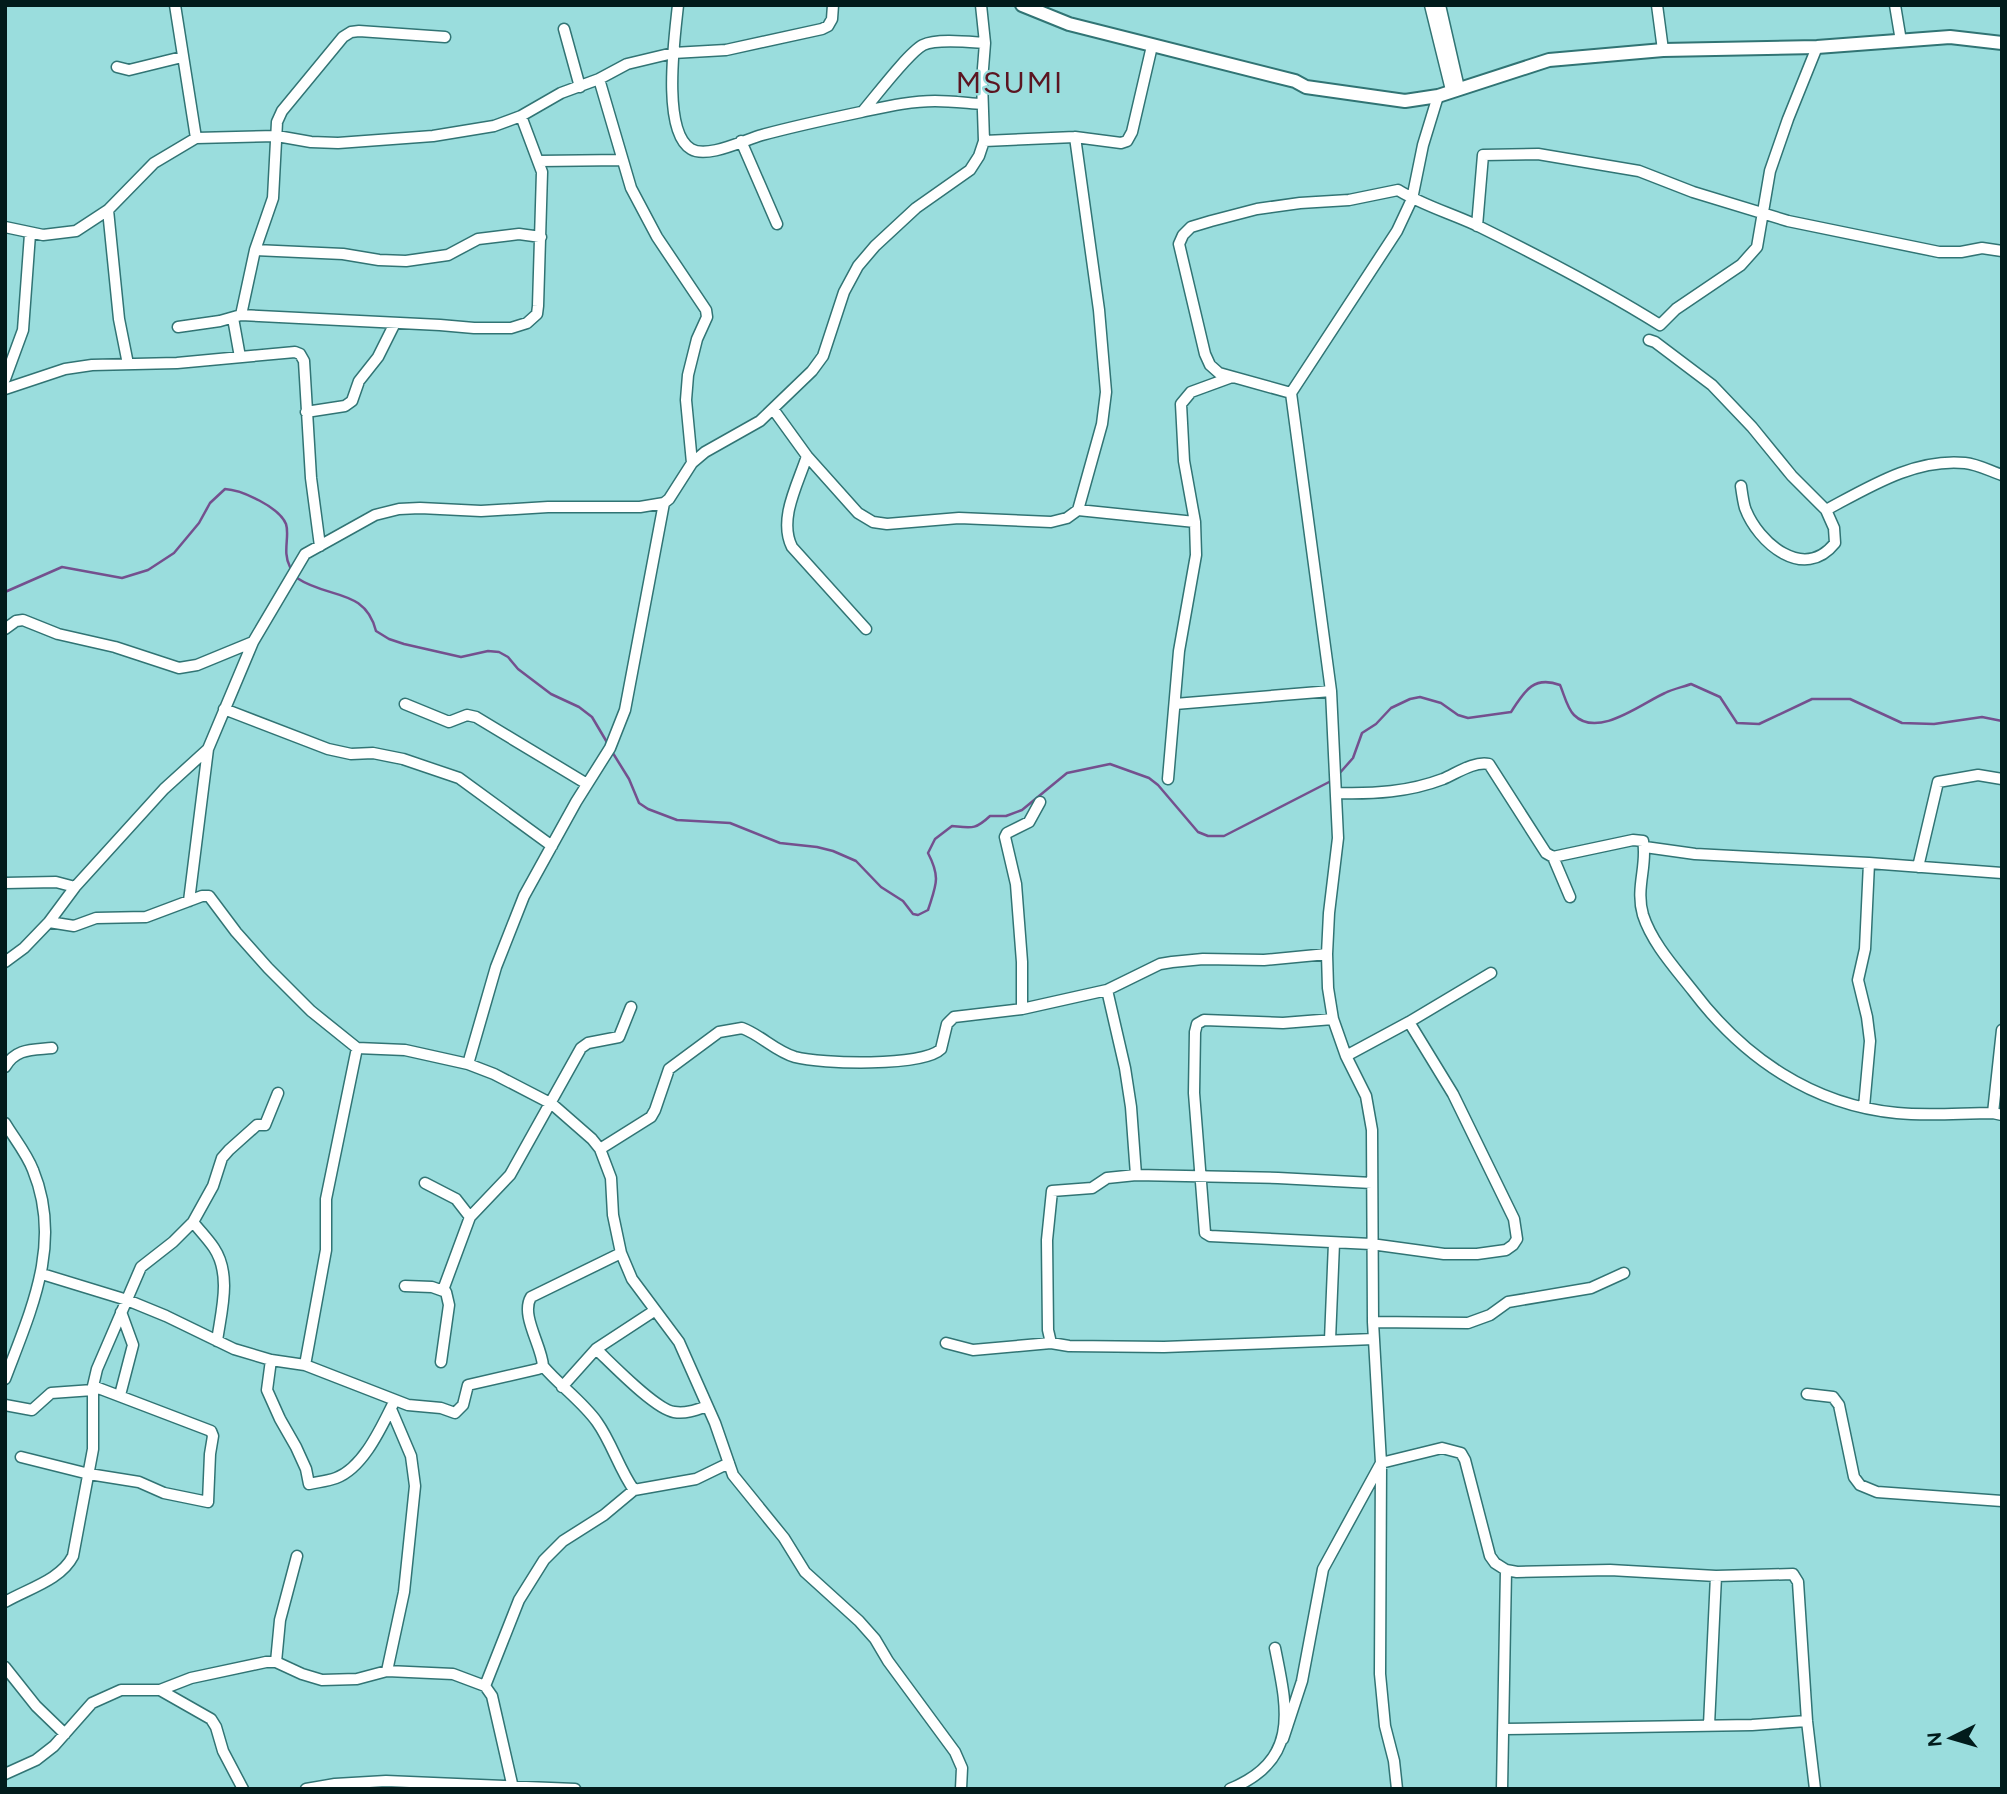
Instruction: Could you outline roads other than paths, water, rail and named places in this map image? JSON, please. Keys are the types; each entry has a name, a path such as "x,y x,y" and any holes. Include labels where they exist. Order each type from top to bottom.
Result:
{"street":[{"path":"175,5 196,138"},
{"path":"678,5 671,77 674,107 679,134 689,148 699,153 713,152 741,141 863,112 919,102 982,104"},
{"path":"5,227 43,235 76,231 108,210 154,163 196,138 277,136 338,143 433,136 494,126 521,116 561,93 599,79 627,64 673,53 726,50 822,29 828,26 832,19 833,5"},
{"path":"189,901 208,749 253,642 306,554 375,515 399,509 481,511 639,507 664,503 669,499 692,463 705,452 760,421 812,371 823,356 844,292 858,266 875,246 916,208 970,170 979,156 984,141 982,104 985,43 981,5"},
{"path":"1023,5 1069,24 1295,81 1306,87 1405,101 1438,96 1549,61 1663,50 1817,47 1950,37 2002,43"},
{"path":"1430,5 1455,89"},
{"path":"1440,5 1455,89"},
{"path":"1657,5 1663,50"},
{"path":"1895,5 1902,41"},
{"path":"564,29 580,87"},
{"path":"240,357 237,317 255,250 273,198 277,122 282,111 343,37 351,32 445,37"},
{"path":"863,112 922,45 958,41 985,43"},
{"path":"984,141 1074,137 1121,144 1127,141 1132,132 1152,46"},
{"path":"1291,393 1219,373 1210,365 1205,354 1179,244 1191,227 1268,208 1349,200 1398,190 1600,288 1660,325 1676,309 1741,265 1758,247 1770,171 1817,47"},
{"path":"117,67 129,70 182,57"},
{"path":"599,79 631,188 657,237 706,310 707,317 697,339 688,375 686,400 692,463"},
{"path":"1397,1789 1394,1761 1385,1726 1380,1674 1381,1463 1373,1322 1370,1110 1346,1056 1333,1018 1328,988 1326,954 1338,838 1335,754 1331,691 1291,393 1397,231 1412,199 1423,145 1438,96"},
{"path":"178,327 237,317 474,328 511,328 527,323 537,314 543,184 539,161 521,116"},
{"path":"773,409 807,456 858,513 873,522 887,524 959,518 1051,522 1068,518 1078,510 1102,424 1105,392 1099,310 1074,137"},
{"path":"741,141 777,223"},
{"path":"1476,226 1481,158 1485,155 1538,154 1639,171 1693,192 1788,221 1939,252 1982,248 2002,251"},
{"path":"539,161 622,160"},
{"path":"108,210 119,319 128,364"},
{"path":"5,379 23,330 30,234"},
{"path":"255,250 343,254 406,261 448,255 478,239 520,234 541,237"},
{"path":"306,412 345,406 352,401 359,381 378,357 395,323"},
{"path":"1649,340 1712,385 1752,427 1792,476 1826,510 1834,528 1835,543 1826,554 1805,561 1784,556 1757,530 1745,508 1741,486"},
{"path":"5,389 65,369 177,363 295,352 300,354 304,360 311,478 320,546"},
{"path":"1168,779 1179,651 1196,555 1195,522 1184,461 1181,404 1191,392 1232,377"},
{"path":"807,456 786,521 786,534 792,547 866,629"},
{"path":"1826,510 1886,478 1930,463 1967,463 2002,475"},
{"path":"468,1064 496,967 524,896 610,748 625,710 664,503"},
{"path":"1078,510 1195,522"},
{"path":"5,629 16,621 23,620 58,634 115,647 179,668 197,665 253,642"},
{"path":"1175,704 1331,691"},
{"path":"405,704 449,722 467,715 476,717 587,784"},
{"path":"224,709 328,749 403,759 459,778 552,846"},
{"path":"5,962 24,948 49,922 75,887 164,789 208,749"},
{"path":"1337,790 1367,794 1419,787 1475,765 1489,764 1546,853 1553,857 1570,897"},
{"path":"1918,867 1938,782 1978,775 2002,779"},
{"path":"1022,1009 1022,962 1016,884 1005,837 1007,833 1029,822 1040,802"},
{"path":"1553,857 1640,839 1643,841 1639,888 1643,914 1651,933 1705,1007 1746,1049 1790,1080 1818,1095 1895,1113 1997,1114 2002,1030"},
{"path":"1644,847 1695,854 2002,873"},
{"path":"1864,1107 1870,1041 1858,980 1865,949 1869,863"},
{"path":"5,883 56,883 75,887"},
{"path":"49,922 74,926 96,918 146,916 209,896 268,968 311,1011 357,1048 405,1051 468,1064 522,1087 552,1104 577,1125 600,1149 611,1178 613,1215 621,1253 632,1279 678,1342 707,1406 733,1475 784,1538 805,1572 875,1639 888,1661 955,1752 962,1768 961,1789"},
{"path":"600,1149 651,1117 669,1069 719,1032 742,1028 780,1052 815,1060 878,1062 929,1056 941,1049 948,1021 954,1017 1022,1009 1107,990 1160,964 1203,959 1264,960 1326,954"},
{"path":"1346,1056 1490,973"},
{"path":"1107,990 1125,1068 1136,1175"},
{"path":"443,1290 470,1217 510,1175 581,1048 588,1043 619,1037 623,1033 631,1007"},
{"path":"1333,1018 1283,1023 1204,1020 1197,1024 1194,1093 1202,1224 1205,1233 1210,1236 1371,1244 1444,1254 1477,1254 1506,1250 1513,1245 1517,1239 1514,1219 1453,1094 1409,1022"},
{"path":"6,1065 14,1054 23,1050 52,1048"},
{"path":"304,1365 326,1250 326,1199 357,1048"},
{"path":"5,1602 47,1581 70,1563 93,1449 93,1388 97,1369 121,1312 141,1267 193,1222 214,1186 222,1158 255,1126 265,1125 278,1093"},
{"path":"5,1123 32,1167 42,1193 46,1220 37,1293 5,1380"},
{"path":"1051,1343 1048,1330 1050,1193 1055,1190 1092,1188 1107,1178 1136,1175 1372,1183"},
{"path":"425,1183 456,1199 470,1217"},
{"path":"193,1222 216,1250 223,1275 224,1292 217,1342"},
{"path":"1330,1340 1334,1243"},
{"path":"621,1253 531,1297 527,1303 543,1366 594,1418 634,1490"},
{"path":"1373,1322 1468,1323 1490,1315 1508,1302 1591,1288 1624,1273"},
{"path":"41,1274 127,1300 233,1349 271,1360 304,1365 393,1405 441,1408 455,1413 463,1405 468,1385 543,1366"},
{"path":"405,1286 443,1290 448,1297 441,1362"},
{"path":"562,1387 596,1349 654,1311"},
{"path":"120,1395 133,1345 121,1312"},
{"path":"946,1343 973,1350 1051,1343 1069,1346 1164,1347 1374,1339"},
{"path":"596,1349 645,1393 671,1412 686,1413 707,1406"},
{"path":"271,1360 267,1390 306,1469 309,1484 334,1479 354,1465 375,1439 393,1405"},
{"path":"5,1405 32,1410 51,1392 93,1388 120,1395 211,1432 213,1436 208,1502 164,1493 139,1482 89,1474 21,1457"},
{"path":"1807,1394 1833,1397 1839,1405 1854,1476 1860,1485 1877,1492 2002,1501"},
{"path":"387,1671 404,1592 415,1486 411,1456 393,1405"},
{"path":"1230,1789 1262,1769 1280,1747 1302,1681 1323,1569 1381,1463 1442,1448 1461,1453 1474,1489 1490,1556 1506,1570 1531,1573 1638,1570 1716,1576 1793,1574 1798,1582 1807,1721 1815,1789"},
{"path":"485,1686 519,1600 544,1560 563,1541 604,1515 634,1490 696,1479 729,1463"},
{"path":"276,1662 280,1620 297,1556"},
{"path":"1502,1789 1506,1570"},
{"path":"1709,1725 1716,1576"},
{"path":"1275,1648 1283,1693 1283,1739"},
{"path":"5,1774 36,1760 54,1746 92,1703 121,1690 160,1689 191,1678 276,1662 321,1680 357,1679 387,1671 453,1674 485,1686 492,1696 513,1788"},
{"path":"5,1667 36,1706 65,1734"},
{"path":"160,1689 211,1719 223,1751 243,1789"},
{"path":"1503,1728 1807,1721"},
{"path":"306,1789 335,1783 386,1781 575,1789"}],"waterway":[{"path":"5,592 62,567 122,578 148,570 174,553 199,523 210,503 225,489 259,500 282,518 287,529 287,556 290,567"},
{"path":"297,578 354,601 371,617 376,631 389,639 461,657 488,651 499,652 551,694 579,707 592,717 608,744"},
{"path":"1338,775 1353,758 1362,733 1376,724 1391,708 1410,699 1420,697 1441,703 1458,715 1468,718 1511,712 1530,687 1543,682 1560,685 1574,715 1595,723 1620,717 1665,693 1691,684 1720,697 1737,723 1759,724 1812,699 1850,699 1902,723 1934,724 1982,717 2002,721"},
{"path":"611,750 629,779 639,803 648,809 677,820 730,823 780,843 833,851 856,861 881,887 903,901 913,914 918,915 928,910 935,888 935,869 928,853 935,839 952,826 973,827 990,816 1006,816 1022,810 1067,773 1110,764 1149,778 1198,832 1208,836 1224,836 1333,780"}],"district":[{"name":"MSUMI","path":"1010,83"}]}
